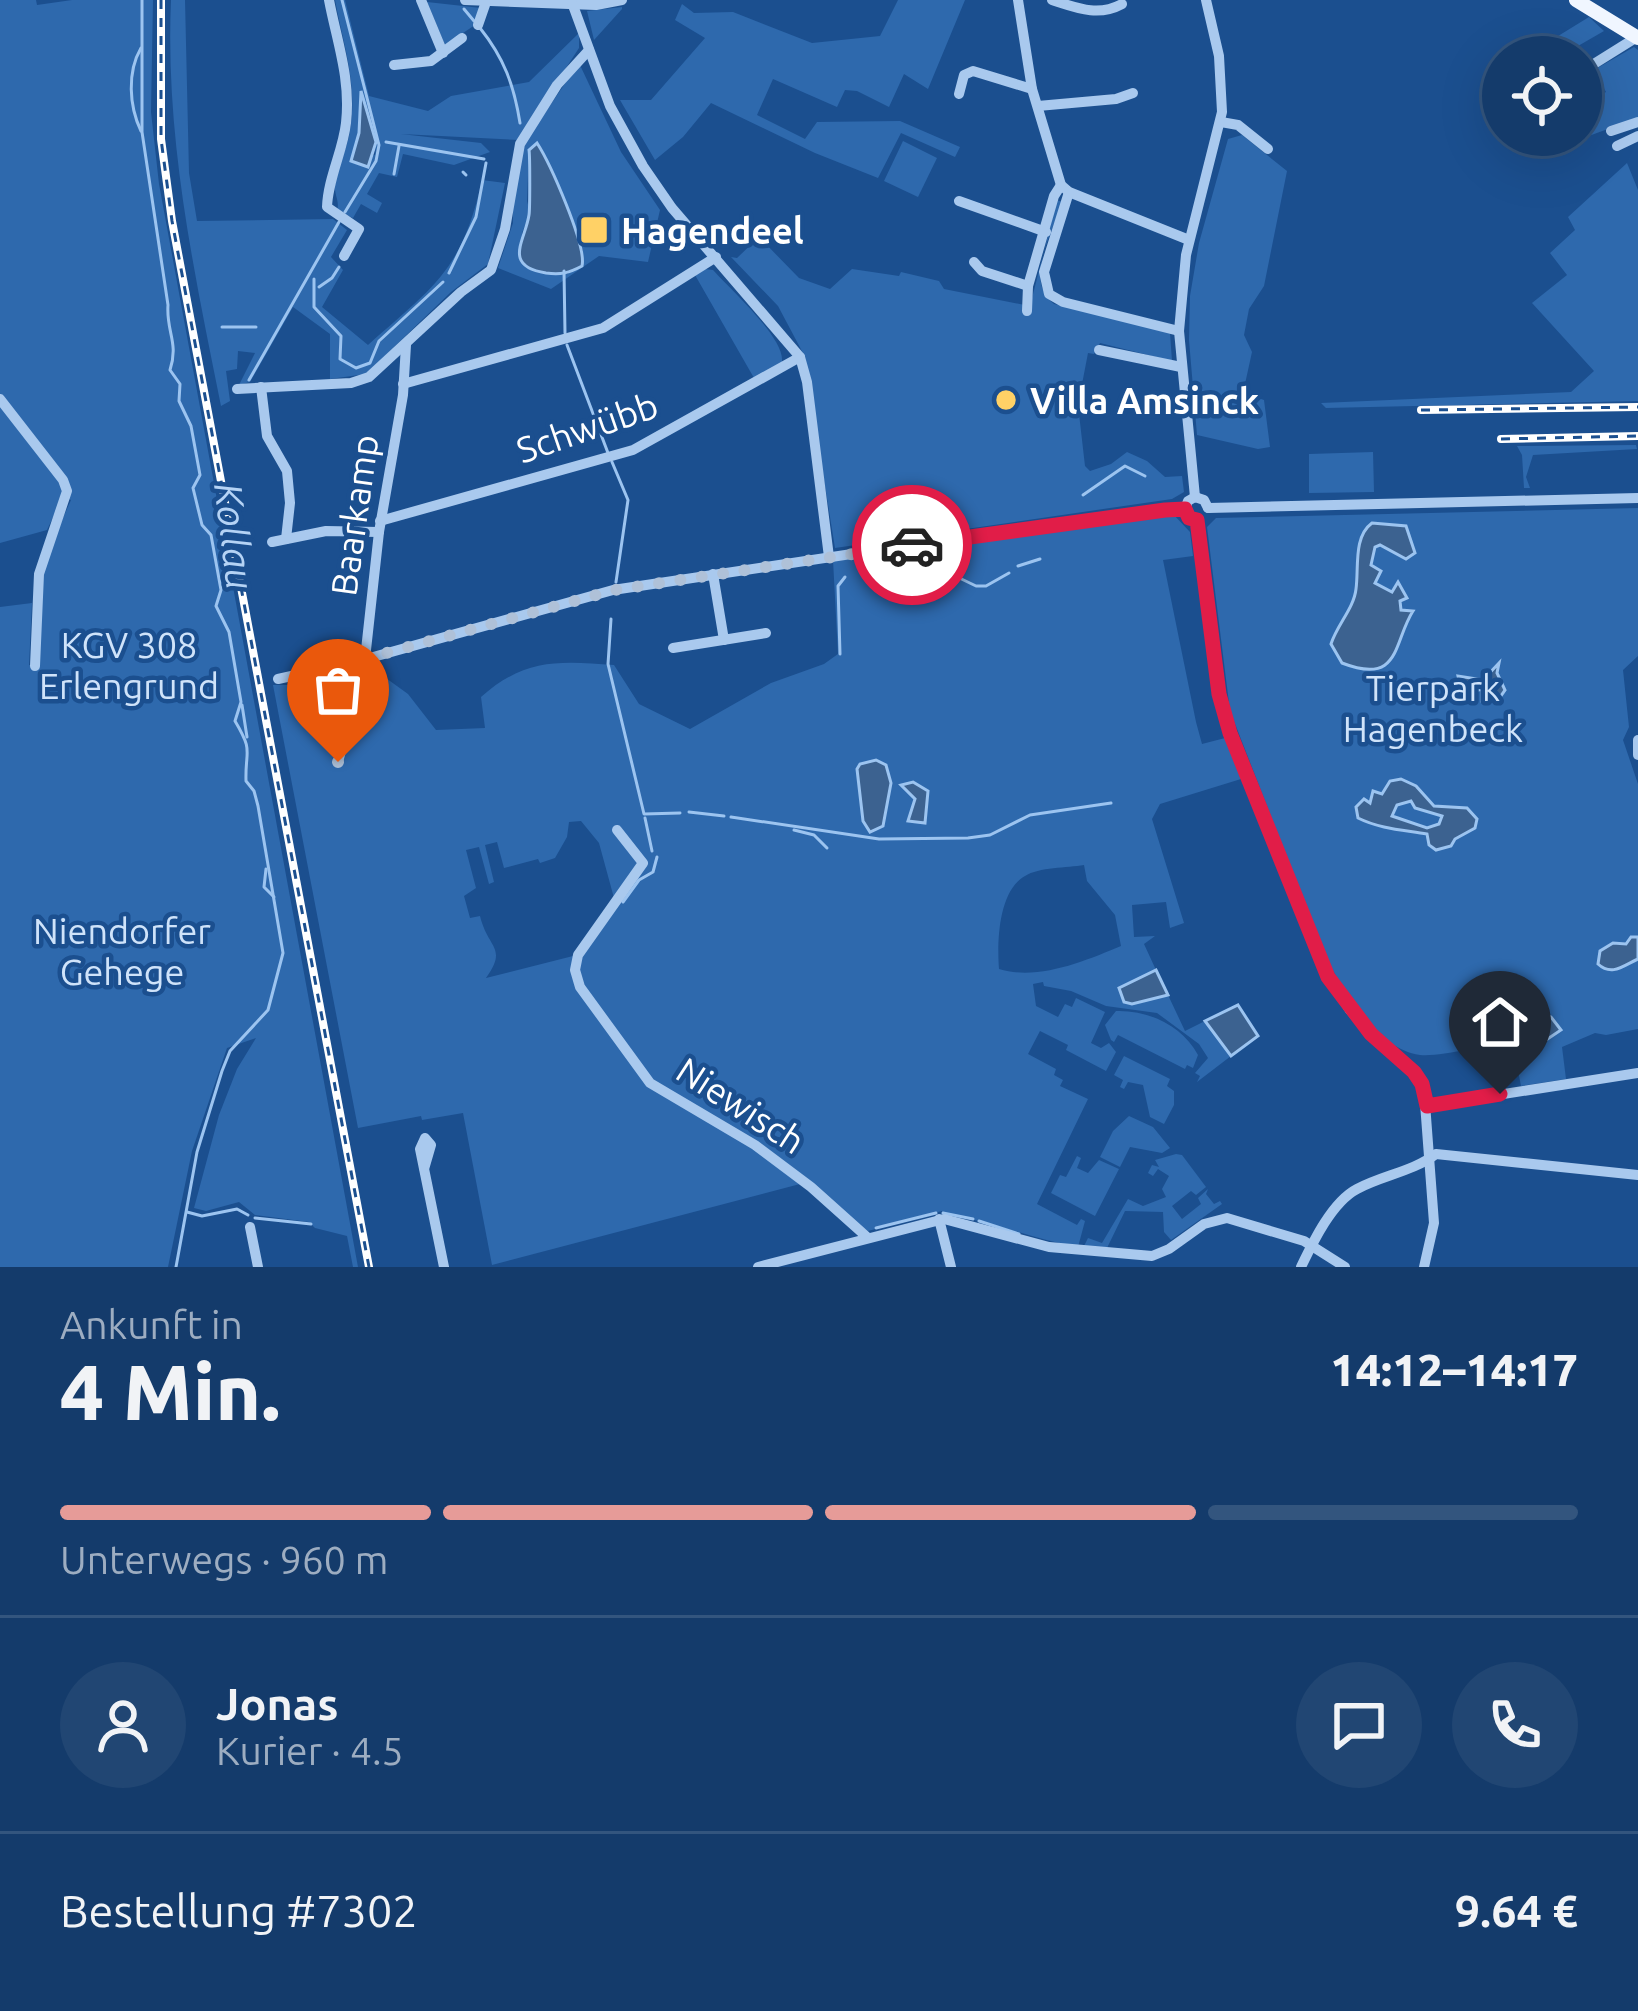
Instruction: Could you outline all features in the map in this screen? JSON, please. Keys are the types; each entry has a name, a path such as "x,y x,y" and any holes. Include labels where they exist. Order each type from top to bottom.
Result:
{"main road":[{"path":"1576,0 1637,38"},
{"path":"1594,0 1638,28"}],"street":[{"path":"329,0 347,94 343,140 327,207 359,229 344,256"},
{"path":"421,0 443,53"},
{"path":"465,0 596,5 622,0"},
{"path":"1018,0 1032,89 1065,189 1044,272 1049,294 1063,302 1179,331"},
{"path":"1052,0 1099,12 1122,4"},
{"path":"1195,497 1179,331 1190,240 1221,122 1222,77 1206,0"},
{"path":"478,26 486,2"},
{"path":"572,2 633,150 664,198 800,358 830,557"},
{"path":"394,65 417,65 462,38"},
{"path":"1602,59 1637,38"},
{"path":"237,389 360,382 392,360 461,292 491,270 505,230 520,144 557,85 589,50"},
{"path":"959,94 964,75 973,70 1032,89"},
{"path":"1038,106 1116,99 1133,93"},
{"path":"1221,122 1238,125 1268,149"},
{"path":"1638,122 1616,130 1621,144 1638,136"},
{"path":"1065,189 1190,240"},
{"path":"1028,311 1028,286 1054,196 1065,189"},
{"path":"959,201 1046,232"},
{"path":"403,384 602,328 716,257"},
{"path":"974,262 1011,283 1028,286"},
{"name":"Baarkamp","path":"338,762 365,659 406,345"},
{"path":"1099,350 1181,367"},
{"name":"Schwübb","path":"272,542 380,526 633,450 800,358"},
{"path":"261,386 267,436 287,471 286,539"},
{"path":"0,399 67,491 39,574 35,665"},
{"path":"1195,497 1208,508 1197,520 1189,518 1185,509 1195,497"},
{"path":"1208,508 1638,498"},
{"path":"278,679 614,590 1185,509"},
{"path":"1197,520 1219,694 1230,733 1328,977 1371,1034 1422,1084 1432,1156 1434,1231 1424,1267"},
{"path":"713,574 724,640"},
{"path":"674,648 766,633"},
{"path":"1637,742 1638,755"},
{"name":"Niewisch","path":"617,830 643,863 578,955 574,970 580,986 650,1083 755,1145 868,1238"},
{"path":"1427,1106 1638,1073"},
{"path":"1301,1267 1349,1194 1419,1166 1432,1156 1443,1153 1638,1175"},
{"path":"424,1169 444,1267"},
{"path":"758,1267 939,1219 959,1220 1048,1247 1161,1254 1200,1226 1221,1218 1312,1245 1345,1267"},
{"path":"939,1219 951,1267"},
{"path":"250,1227 258,1267"}],"green space":[{"path":"0,0 36,0 37,5 153,0 151,112 159,184 358,1267 353,1267 347,1236 309,1222 255,1215 239,1202 206,1211 194,1208 219,1115 237,1069 256,1038 227,1048 192,1151 168,1267 0,1267 0,607 32,603 29,665 38,666 43,562 71,500 63,496 47,530 0,543"},
{"path":"171,0 185,0 189,173 197,221 333,219 347,230 331,257 343,270 322,307 368,345 428,291 455,257 482,180 505,183 488,264 451,292 366,374 330,379 330,334 293,307 250,382 239,385 255,353 238,351 237,369 226,371 230,401 221,406 177,154"},
{"path":"335,0 345,0 369,96 428,111 451,96 529,82 579,33 579,48 519,140 401,134 481,143 490,152 454,165 403,154 397,177 379,173 367,194 382,203 377,213 361,204 353,218 337,211 335,188 352,113 351,80","holes":["360,93 375,155 351,160"]},
{"path":"898,0 965,0 928,89 904,74 889,107 845,90 837,107 773,79 757,115 805,139 817,122 900,121 960,147 955,157 901,133 878,178 711,103 683,137 655,160 620,100 651,100 705,38 675,20 682,4 694,13 733,12 812,43 880,36"},
{"path":"427,2 481,8 475,25 445,45"},
{"path":"622,9 594,40 587,11"},
{"path":"1589,17 1604,31 1595,36 1558,36"},
{"path":"1634,47 1638,50 1638,118 1602,131 1602,94 1606,92 1602,65"},
{"path":"579,63 621,152 660,210 648,262 599,256 551,289 498,268 513,223 513,178 523,145","holes":["529,150 546,156 583,251 568,274 544,273 522,233 530,212"]},
{"path":"1242,135 1287,171 1264,286 1249,309 1244,335 1252,352 1243,393 1264,400 1270,447 1258,449 1197,435 1189,340 1199,243 1228,139"},
{"path":"903,141 937,158 918,197 884,181"},
{"path":"1627,163 1638,190 1638,401 1326,408 1321,403 1571,392 1594,371 1532,303 1567,275 1550,253 1575,230 1568,217"},
{"path":"1057,200 1062,202 1041,270 1045,294 1054,304 1170,333 1172,361 1100,343 1094,354 1088,353 1078,405 1085,466 1090,471 1111,464 1127,452 1165,477 1182,476 1184,492 1172,499 835,548 804,355 778,306 731,257 737,258 759,237 799,278 830,289 852,269 899,276 901,272 939,281 944,289 1030,306"},
{"path":"713,270 755,314 775,340 782,362 754,378 695,275"},
{"path":"1636,445 1637,449 1533,455 1526,477 1530,488 1524,488 1517,446"},
{"path":"1373,452 1374,492 1309,493 1309,454"},
{"name":"Tierpark Hagenbeck","path":"1638,508 1638,656 1623,670 1629,727 1623,740 1638,784 1638,1029 1595,1033 1562,1047 1566,1079 1521,1086 1514,1050 1507,1042 1429,1055 1404,1051 1364,1018 1327,960 1230,711 1207,527 1216,518"},
{"path":"1173,514 1190,532 1193,556 1163,560 1196,722 1202,744 1225,738 1241,779 1160,804 1152,819 1184,923 1170,928 1166,902 1132,905 1134,937 1155,936 1144,944 1156,970 1119,988 1132,1004 1168,995 1185,1031 1205,1021 1231,1056 1197,1082 1200,1076 1195,1073 1208,1058 1199,1044 1157,1013 1106,1006 1043,982 1033,984 1036,1006 1058,1017 1065,1004 1072,1007 1076,998 1105,1012 1091,1043 1101,1048 1109,1043 1116,1052 1106,1071 1040,1031 1028,1054 1056,1069 1054,1075 1063,1080 1060,1086 1088,1099 1037,1204 1077,1225 1085,1221 1078,1247 942,1211 868,1231 800,1184 492,1265 463,1113 358,1128 273,685 372,668 408,694 436,730 485,728 481,697 513,675 559,663 614,665 639,704 690,729 771,683 824,664 838,654 833,560","holes":["581,821 599,843 614,898 573,956 486,978 496,953 480,916 470,918 464,896 476,888 466,850 479,847 489,884 494,882 485,845 497,842 504,868 538,859 540,863 555,858 569,822","1084,865 1087,881 1115,915 1121,946 1045,971 999,969 1001,918 1016,883 1038,871"]},
{"path":"1116,1011 1152,1017 1183,1035 1198,1055 1193,1068 1187,1065 1185,1069 1118,1035 1111,1040 1105,1025"},
{"path":"1124,1056 1170,1079 1167,1086 1174,1091 1174,1105 1164,1124 1150,1117 1143,1085 1128,1082 1124,1089 1120,1087 1123,1080 1114,1075"},
{"path":"1129,1116 1153,1127 1170,1148 1162,1153 1130,1147 1120,1167 1100,1157 1113,1131"},
{"path":"1182,1155 1206,1187 1196,1195 1191,1191 1172,1206 1182,1219 1201,1204 1198,1198 1208,1189 1206,1194 1214,1204 1222,1204 1171,1240 1164,1232 1163,1212 1125,1211 1107,1248 1083,1248 1088,1238 1102,1243 1128,1199 1143,1206 1166,1197 1162,1189 1169,1176 1158,1169 1153,1176 1148,1173 1152,1165 1159,1167 1155,1160"},
{"path":"1077,1156 1081,1158 1077,1168 1088,1173 1099,1160 1119,1169 1095,1216 1051,1193"}],"shaded area":[{"path":"361,91 376,142 368,167 351,161 359,133"},
{"path":"537,143 579,241 582,266 565,273 532,270 520,258 529,211 529,150"},
{"path":"1372,523 1406,526 1415,553 1406,559 1380,545 1375,547 1371,565 1381,571 1375,583 1392,592 1398,582 1407,598 1400,601 1401,610 1413,611 1385,665 1361,669 1342,663 1331,644 1355,596 1359,544"},
{"path":"1499,663 1497,673 1505,690 1498,700 1482,701 1482,689 1461,690 1458,676 1483,680"},
{"path":"876,760 886,765 891,783 883,826 870,832 863,821 857,769"},
{"path":"1401,779 1416,786 1434,806 1467,808 1477,819 1475,828 1451,846 1436,850 1429,845 1427,834 1358,818 1356,807 1364,799 1370,803 1373,791 1382,794 1390,781","holes":["1411,801 1415,808 1442,816 1439,824 1427,828 1392,816 1397,805"]},
{"path":"913,782 928,791 925,823 908,821 915,799 901,785"},
{"path":"1638,937 1638,959 1613,970 1598,964 1600,951 1613,943 1626,944"},
{"path":"1156,970 1168,995 1124,1002 1119,988"},
{"path":"1238,1005 1258,1036 1231,1056 1205,1021"},
{"path":"1545,1015 1561,1030 1540,1044 1526,1028"}],"waterway":[{"name":"Kollau","path":"142,0 142,132 173,344 170,370 180,384 179,401 191,426 200,475 193,488 202,525 211,535 221,590 216,606 229,632 241,702 235,721 247,746 246,781 258,806 283,953 268,1010 230,1051 222,1071 197,1152 176,1267"},
{"path":"342,0 379,145 376,161 345,212"},
{"path":"464,9 474,21"},
{"path":"480,28 507,72 520,123"},
{"path":"141,48 131,89 141,131"},
{"path":"386,142 484,159"},
{"path":"394,174 399,146"},
{"path":"449,273 476,217 486,163"},
{"path":"463,172 466,175"},
{"path":"249,380 339,222"},
{"path":"319,287 339,267"},
{"path":"564,271 565,333"},
{"path":"314,279 314,307 341,336 340,359 356,368 370,363 379,341 443,282"},
{"path":"222,327 256,327"},
{"path":"567,345 608,453"},
{"path":"612,462 628,500 616,582"},
{"path":"1083,495 1125,466 1145,476"},
{"path":"1018,566 1040,559"},
{"path":"882,576 923,579 935,572 949,573 986,586 1009,573"},
{"path":"840,654 838,586 845,577"},
{"path":"611,619 608,664 644,814 680,813"},
{"path":"242,705 247,737"},
{"path":"731,817 879,839 968,838 990,835 1030,815 1111,803"},
{"path":"689,812 724,816"},
{"path":"645,818 652,851"},
{"path":"794,830 814,835 827,848"},
{"path":"623,902 639,880 653,872 657,857"},
{"path":"266,869 264,887 274,897"},
{"path":"187,1212 202,1216 237,1209 248,1215"},
{"path":"876,1228 936,1213"},
{"path":"943,1213 973,1219"},
{"path":"255,1218 311,1224"},
{"path":"979,1221 1019,1234"}],"railway":[{"path":"161,0 161,139 172,221 369,1267"},
{"path":"1421,410 1638,407"},
{"path":"1501,439 1638,436"}],"way so far":[{"path":"338,762 365,659 614,590 912,545"}],"place":[{"name":"Hagendeel","path":"594,230"},
{"name":"Villa Amsinck","path":"1006,400"}],"route":[{"path":"912,545 1165,510 1185,509 1189,518 1197,520 1225,718 1328,977 1371,1034 1414,1072 1427,1106 1500,1094"}],"park label":[{"name":"KGV 308 Erlengrund","path":"129,664"},
{"name":"Niendorfer Gehege","path":"122,950"}]}
